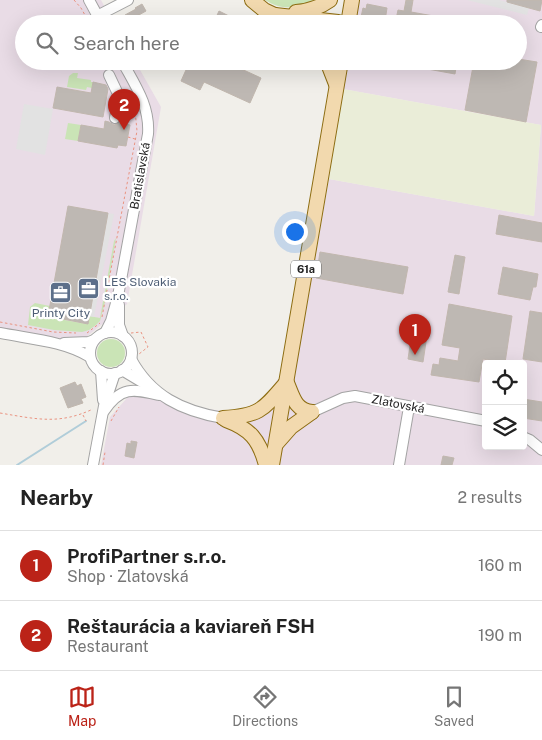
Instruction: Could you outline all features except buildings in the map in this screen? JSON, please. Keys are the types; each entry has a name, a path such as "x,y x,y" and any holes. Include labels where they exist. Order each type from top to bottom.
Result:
{"main road":[{"path":"252,0 264,10 275,15 312,10 330,0"},
{"path":"350,15 352,0"},
{"path":"331,70 337,84"},
{"name":"61a","path":"272,465 339,70"},
{"path":"222,418 250,415 260,410 269,403 286,382 294,401 299,407 305,411 312,412"},
{"path":"276,444 291,427 312,412"},
{"path":"222,418 245,428 254,436 260,445 266,465"}],"street":[{"path":"89,0 97,15"},
{"path":"107,15 128,0"},
{"path":"115,70 119,96 116,118"},
{"name":"Bratislavská","path":"117,70 144,104 149,125 118,296"},
{"path":"105,333 111,321 118,296"},
{"path":"118,296 119,325 126,334 136,368 158,392"},
{"path":"0,333 56,343 90,356"},
{"path":"56,343 89,342 105,333 126,334"},
{"path":"94,340 90,356 94,365 101,371 119,372 190,411 222,418"},
{"path":"100,409 113,378 134,358"},
{"path":"93,465 100,409 101,371"},
{"path":"100,409 127,391 158,392"},
{"name":"Zlatovská","path":"312,412 335,401 355,396 482,420"},
{"path":"399,465 409,407"},
{"path":"527,439 542,450"}],"path":[{"path":"74,0 85,15"},
{"path":"84,334 99,325 103,314 136,139 136,115 131,100 124,88"},
{"path":"128,137 140,140"},
{"path":"0,322 53,332 78,333"},
{"path":"126,334 141,332 148,347 134,358"},
{"path":"110,424 120,406"},
{"path":"0,413 36,419 58,420 100,409"},
{"path":"82,414 86,422"},
{"path":"102,465 106,448"}],"shaded area":[{"path":"0,0 101,0 109,15 15,15 15,70 140,70 161,107 127,304 69,351 0,338"},
{"path":"356,0 542,0 542,465 101,465 110,417 128,397 155,396 200,408 245,414 259,405 278,379 294,380 329,179 534,216 541,125 343,89 346,70 527,70 527,15 354,15"},
{"path":"467,0 499,0 529,8 527,15"},
{"path":"24,104 53,109 45,155 16,149"},
{"path":"108,213 114,214 94,317 89,316"}],"green space":[{"path":"265,0 321,0 300,6 286,7"},
{"path":"73,73 78,73 77,78 91,80 93,82 92,88 87,87 86,90 67,87 69,76"},
{"path":"343,89 541,125 534,216 329,179"},
{"path":"68,123 81,125 78,141 65,139"},
{"path":"116,238 105,302 100,321 96,325 82,332 54,330 28,325 30,307 35,303 50,306 48,317 87,324 89,316 100,318"},
{"path":"111,339 121,343 125,353 121,363 111,367 101,363 97,353 101,343"}],"waterway":[{"path":"17,465 86,421"}],"place":[{"name":"Reštaurácia a kaviareň FSH","path":"124,130"},
{"name":"LES Slovakia s.r.o.","path":"88,289"},
{"name":"Printy City","path":"61,292"},
{"name":"ProfiPartner s.r.o.","path":"415,355"}]}
